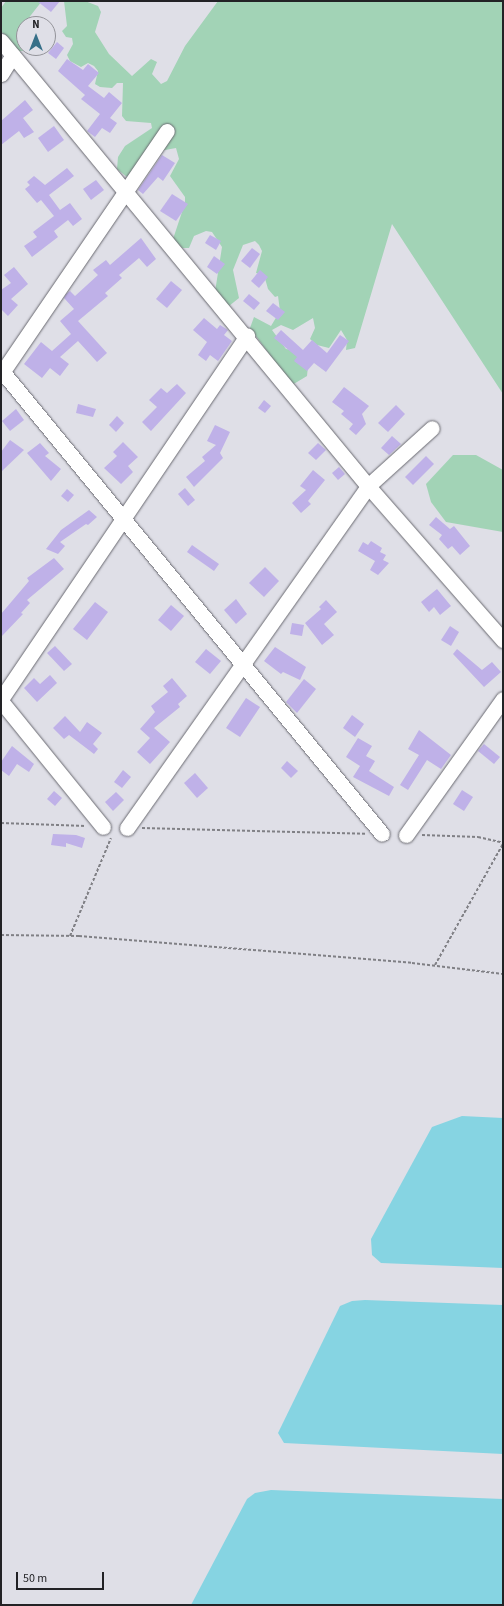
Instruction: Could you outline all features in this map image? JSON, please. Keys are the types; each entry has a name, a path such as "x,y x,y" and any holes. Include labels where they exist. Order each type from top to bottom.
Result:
{"street":[{"path":"1,41 248,336 368,486 503,640"},
{"path":"1,74 13,55"},
{"path":"167,131 127,192 1,372 382,834"},
{"path":"103,827 1,700 248,336"},
{"path":"127,828 244,665 368,486 432,428"},
{"path":"406,835 503,699"}],"path":[{"path":"1,823 103,827"},
{"path":"70,936 115,827 382,834"},
{"path":"406,835 478,837 503,844 434,966"},
{"path":"1,935 70,936 434,966 503,974"}],"green space":[{"path":"6,1 42,1 30,16 16,16 16,50 1,31 1,8"},
{"path":"64,1 85,1 98,6 101,12 95,32 109,54 132,76 151,59 157,62 152,74 161,84 167,81 185,46 218,1 503,1 503,394 392,224 355,348 346,350 347,340 341,330 329,348 317,345 310,339 315,328 313,318 293,330 281,325 272,330 286,349 292,350 308,366 307,376 292,385 250,328 254,317 271,326 280,311 278,296 275,297 268,289 264,275 256,273 262,251 259,245 255,241 243,245 233,270 239,298 229,306 215,292 222,247 212,232 206,231 194,236 189,248 182,248 173,239 185,203 185,197 170,176 179,159 176,148 149,153 127,177 117,169 118,157 125,146 152,128 151,123 126,121 122,116 123,83 117,83 112,88 100,87 95,84 98,71 94,66 88,63 81,67 70,61 67,55 73,44 72,38 66,37 62,31 67,26"},
{"path":"453,455 476,455 503,470 503,532 446,522 431,502 426,484"}],"water":[{"path":"462,1116 503,1118 503,1268 381,1263 372,1255 371,1239 432,1127"},
{"path":"365,1300 503,1305 503,1454 284,1443 278,1433 340,1306 352,1301"},
{"path":"271,1490 503,1499 503,1605 191,1605 247,1499 255,1493"}],"building":[{"path":"37,1 60,1 51,12"},
{"path":"57,42 64,48 56,59 52,56 56,56"},
{"path":"67,59 83,70 88,64 99,73 88,86 104,98 109,92 122,103 110,118 117,123 110,133 102,128 95,137 87,131 100,114 81,99 85,95 58,71"},
{"path":"25,100 33,110 23,118 34,132 24,138 19,131 1,145 1,121"},
{"path":"54,126 64,140 48,152 38,138"},
{"path":"162,155 175,163 163,181 158,177 143,194 138,190"},
{"path":"67,168 74,176 49,195 60,210 70,203 82,219 73,226 68,220 54,231 58,237 32,257 24,246 37,237 33,232 54,216 41,200 37,203 25,189 30,185 27,182 34,176 45,185"},
{"path":"96,180 104,190 91,200 83,189"},
{"path":"172,194 188,204 176,221 160,211"},
{"path":"210,235 221,241 216,250 205,243"},
{"path":"141,238 156,259 147,267 139,258 119,275 122,278 105,293 108,296 78,321 107,353 97,362 78,341 60,357 69,364 60,376 50,368 42,378 24,364 41,342 52,351 71,334 60,321 74,309 64,298 66,294 70,291 75,296 98,275 93,270 106,260 110,265"},
{"path":"252,248 260,254 250,268 241,261"},
{"path":"214,256 225,264 217,274 207,267"},
{"path":"14,267 28,284 11,299 18,305 8,316 1,309 1,290 11,283 4,275"},
{"path":"260,270 268,277 259,288 251,281"},
{"path":"171,281 182,290 167,308 156,299"},
{"path":"249,294 260,303 254,310 243,301"},
{"path":"273,303 285,312 278,320 266,311"},
{"path":"204,318 217,329 220,325 228,330 224,335 232,341 218,361 210,355 206,361 198,355 207,342 193,330"},
{"path":"281,330 303,350 312,340 327,353 340,335 349,341 326,372 314,363 307,371 294,361 297,357 274,338"},
{"path":"177,384 186,393 151,431 142,422 157,407 149,400 161,388 167,393"},
{"path":"344,387 369,406 362,414 366,424 356,435 349,429 353,424 341,414 344,411 332,402"},
{"path":"264,400 271,406 265,413 258,408"},
{"path":"78,404 96,409 93,417 76,413"},
{"path":"396,405 405,414 388,432 378,423"},
{"path":"16,409 24,420 10,431 2,421"},
{"path":"117,416 124,423 116,432 109,425"},
{"path":"215,425 230,432 220,453 223,458 194,487 186,477 205,461 202,457 216,445 207,441"},
{"path":"392,436 401,444 389,455 381,448"},
{"path":"10,440 24,450 1,472 1,452"},
{"path":"123,442 138,457 128,466 133,472 121,484 104,468 117,456 113,452"},
{"path":"40,443 49,453 45,456 61,469 51,481 27,453"},
{"path":"318,443 326,450 316,460 308,453"},
{"path":"426,456 434,464 413,485 405,477"},
{"path":"339,467 345,474 338,480 332,473"},
{"path":"313,470 325,480 308,501 311,504 301,513 292,503 306,490 300,486"},
{"path":"185,488 195,500 188,506 178,494"},
{"path":"67,489 74,495 68,502 61,496"},
{"path":"89,510 97,517 88,525 86,524 60,542 65,546 58,554 46,549 61,530"},
{"path":"436,517 450,529 454,526 470,546 460,555 452,546 448,549 439,539 442,535 429,525"},
{"path":"371,541 382,548 380,552 386,555 383,560 389,563 378,575 370,570 375,561 358,551 363,542 368,545"},
{"path":"192,545 219,564 214,571 187,552"},
{"path":"54,558 64,569 27,600 30,603 21,613 23,614 1,637 1,614 29,581 27,578"},
{"path":"265,567 279,581 264,597 249,583"},
{"path":"437,589 451,606 440,615 434,607 429,612 421,602"},
{"path":"236,599 247,614 236,624 224,610"},
{"path":"326,600 337,612 324,624 334,635 322,645 305,623 321,609 319,607"},
{"path":"95,602 108,612 87,640 73,629"},
{"path":"171,605 184,616 171,631 158,620"},
{"path":"292,623 304,625 302,636 290,634"},
{"path":"450,626 459,632 451,646 441,640"},
{"path":"55,646 72,664 64,671 47,653"},
{"path":"275,647 306,667 300,680 283,672 281,674 264,661"},
{"path":"206,649 221,661 210,674 195,662"},
{"path":"457,649 482,670 492,662 501,672 484,687 453,654"},
{"path":"50,675 57,683 37,702 24,688 34,678 40,684"},
{"path":"172,678 187,696 178,704 180,707 154,728 170,742 150,764 137,752 150,738 140,729 155,712 151,706 168,692 163,686"},
{"path":"304,679 316,689 297,713 286,702"},
{"path":"246,698 260,707 240,737 226,728"},
{"path":"352,715 364,724 355,737 343,728"},
{"path":"65,716 80,732 87,722 102,733 93,744 98,749 94,754 69,735 64,739 53,728"},
{"path":"419,730 451,755 441,769 427,760 408,790 400,785 419,755 408,749"},
{"path":"358,738 372,746 366,756 375,761 369,771 394,787 389,796 353,777 360,766 346,757"},
{"path":"484,744 500,757 494,764 478,751"},
{"path":"12,746 34,764 29,772 17,764 9,776 1,770 1,762"},
{"path":"287,761 298,771 291,778 281,768"},
{"path":"123,770 131,777 122,788 114,782"},
{"path":"195,773 208,788 197,798 184,783"},
{"path":"462,790 473,797 464,811 453,804"},
{"path":"54,791 62,798 55,806 47,799"},
{"path":"116,792 124,800 113,811 105,802"},
{"path":"53,834 76,835 85,838 82,848 66,843 66,847 51,845"}]}
